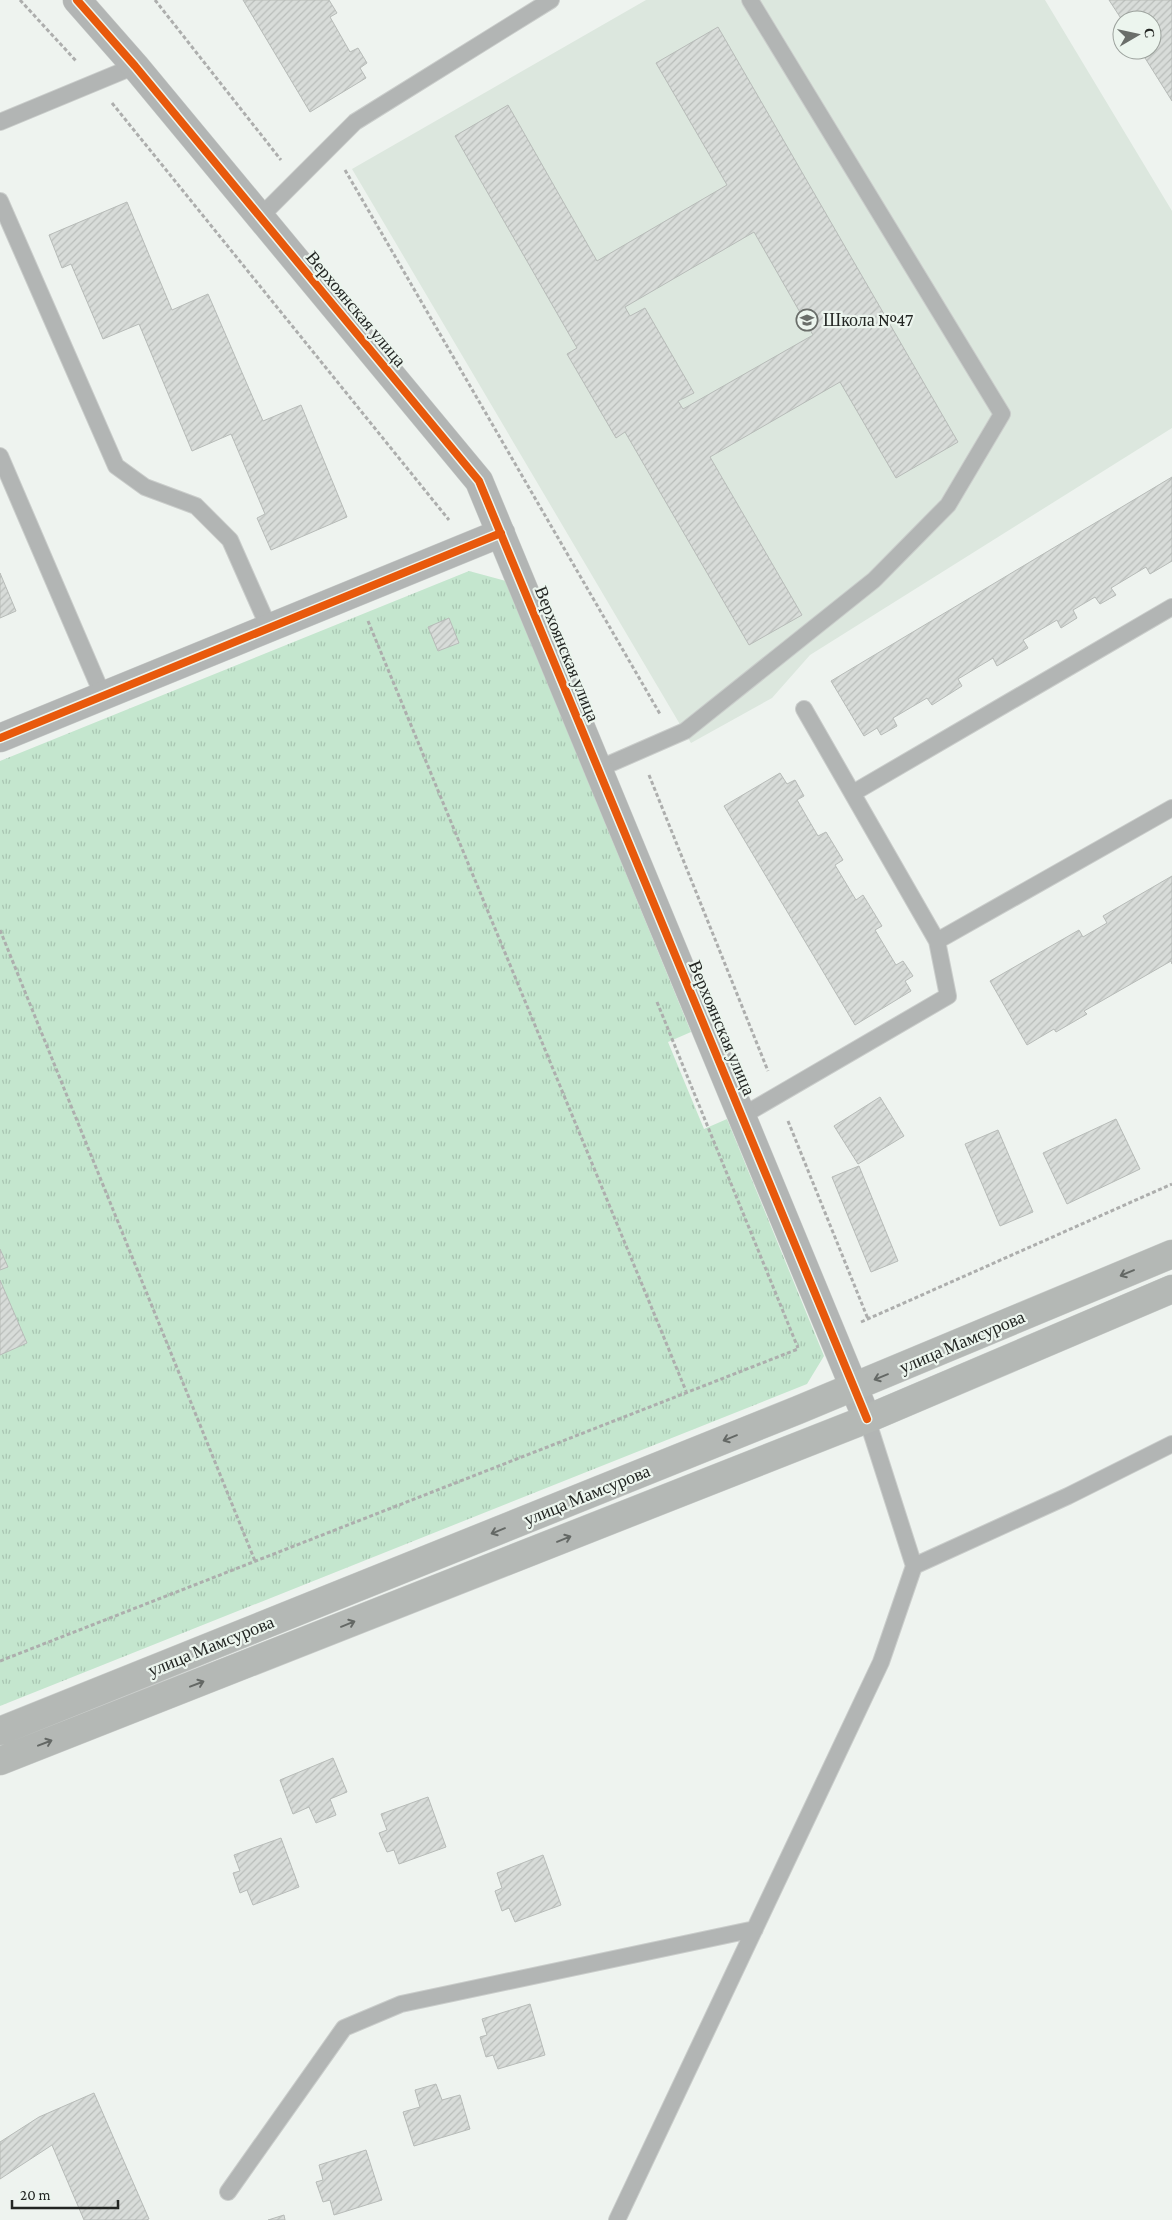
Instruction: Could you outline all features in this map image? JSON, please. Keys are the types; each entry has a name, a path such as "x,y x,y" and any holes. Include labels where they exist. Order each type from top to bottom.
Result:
{"main road":[{"name":"улица Мамсурова","path":"0,1731 854,1388 1172,1254"},
{"name":"улица Мамсурова","path":"0,1761 867,1418 1172,1289"}],"street":[{"name":"Верхоянская улица","path":"77,0 135,66 479,480 867,1418"},
{"path":"0,738 501,533"}],"lane":[{"path":"260,217 355,122 551,0"},
{"path":"598,769 685,731 874,580 948,505 1002,414 750,0"},
{"path":"0,122 135,66"},
{"path":"0,201 116,466 145,486 196,506 230,540 269,628"},
{"path":"0,456 104,696"},
{"path":"852,793 1172,607"},
{"path":"742,1116 948,996 937,941 804,709"},
{"path":"937,941 1172,808"},
{"path":"617,2220 881,1662 914,1566 867,1418"},
{"path":"914,1566 1068,1496 1172,1444"},
{"path":"228,2192 344,2028 401,2004 755,1929"}],"path":[{"path":"20,0 95,82 471,546"},
{"path":"155,0 296,181"},
{"path":"331,146 673,736"},
{"path":"356,593 686,1391"},
{"path":"640,751 868,1320"},
{"path":"0,930 255,1561"},
{"path":"654,996 798,1348"},
{"path":"0,1661 832,1335 1172,1184"}],"shaded area":[{"name":"Школа №47","path":"646,0 1045,0 1172,211 1172,428 810,655 772,698 691,743 352,169"}],"green space":[{"path":"469,571 506,581 691,1032 668,1042 704,1129 727,1119 824,1356 807,1384 0,1706 0,761"}],"building":[{"path":"243,0 329,0 337,13 330,17 350,52 358,48 367,63 360,68 366,78 310,112"},
{"path":"1109,0 1172,0 1172,101 1146,60 1162,60 1162,10 1116,10"},
{"path":"718,27 958,442 896,478 840,382 710,457 802,615 749,645 625,432 616,438 567,354 577,348 455,136 508,105 597,261 727,185 656,63","holes":["754,232 813,335 683,409 678,401 694,393 645,308 630,316 625,307"]},
{"path":"127,202 172,310 208,294 263,421 301,405 347,517 271,550 257,518 265,514 231,434 192,451 139,324 103,339 71,264 62,268 49,235"},
{"path":"1172,477 1172,561 1150,574 1146,567 1111,588 1116,595 1100,604 1095,597 1073,610 1077,618 1061,628 1057,620 1023,640 1028,648 997,666 993,658 958,679 962,686 932,705 927,698 893,718 897,726 881,735 877,728 864,736 831,681"},
{"path":"0,573 16,611 0,618"},
{"path":"449,618 459,643 438,651 428,627"},
{"path":"780,773 787,784 795,780 804,796 797,800 818,836 826,832 843,860 835,865 856,900 863,895 882,926 875,930 896,965 903,961 913,976 905,981 911,991 855,1025 724,806"},
{"path":"1172,876 1172,964 1171,961 1084,1011 1087,1014 1056,1032 1054,1029 1027,1045 990,981 1079,930 1083,937 1107,923 1103,916"},
{"path":"880,1097 904,1136 858,1164 834,1126"},
{"path":"1116,1119 1140,1169 1067,1204 1043,1153"},
{"path":"998,1130 1033,1212 1000,1226 965,1144"},
{"path":"859,1166 898,1261 871,1272 832,1177"},
{"path":"0,1249 8,1267 0,1270"},
{"path":"0,1280 27,1343 0,1355"},
{"path":"333,1758 347,1792 330,1799 336,1815 316,1823 309,1807 293,1814 280,1780"},
{"path":"428,1797 446,1847 399,1864 394,1850 387,1852 379,1833 387,1830 381,1814"},
{"path":"281,1838 299,1887 253,1905 247,1890 240,1893 233,1873 240,1871 234,1855"},
{"path":"543,1855 561,1905 515,1922 509,1908 502,1911 495,1891 502,1888 497,1873"},
{"path":"530,2004 545,2055 498,2069 493,2055 486,2057 480,2037 487,2035 482,2019"},
{"path":"436,2084 442,2100 460,2095 470,2129 414,2146 403,2112 420,2107 415,2090"},
{"path":"94,2093 149,2219 84,2220 52,2145 0,2179 0,2142 39,2117"},
{"path":"366,2150 382,2200 334,2215 330,2200 323,2202 316,2182 323,2180 319,2165"},
{"path":"284,2215 285,2220 268,2220"}],"cycle path":[{"path":"77,0 135,66 479,481 867,1419"},
{"path":"0,738 501,533"}],"place":[{"name":"Школа №47","path":"807,320"}]}
